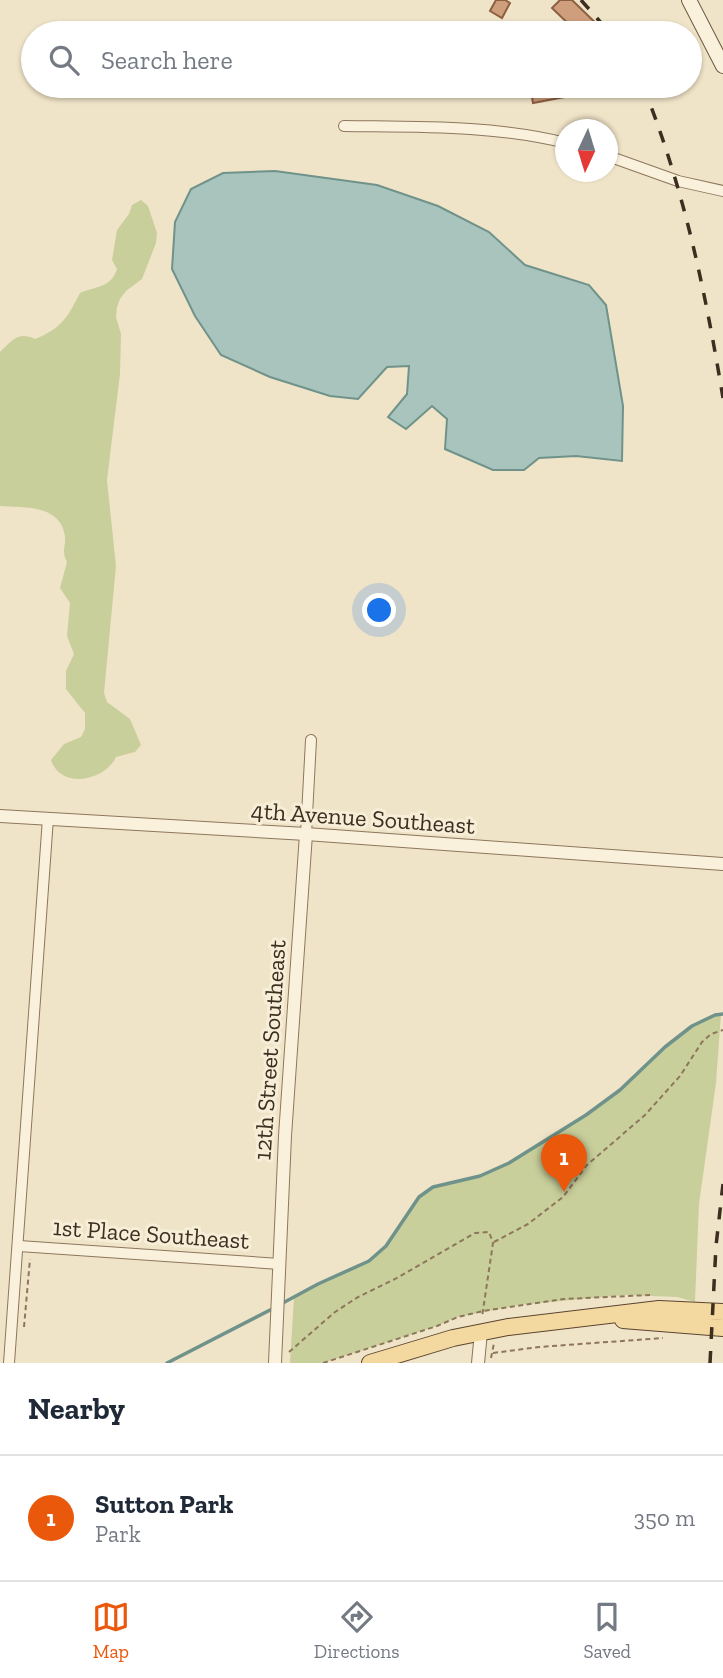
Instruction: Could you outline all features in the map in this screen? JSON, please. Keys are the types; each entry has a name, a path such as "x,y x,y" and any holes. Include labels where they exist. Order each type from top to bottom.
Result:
{"main road":[{"path":"689,0 700,21"},
{"path":"702,25 723,66"},
{"path":"370,1363 481,1332 547,1322 659,1309 723,1312"},
{"path":"603,1317 723,1328"}],"street":[{"path":"344,126 434,126 527,135 555,141"},
{"path":"618,160 677,181 723,191"},
{"name":"12th Street Southeast","path":"275,1363 285,1136 311,740"},
{"name":"4th Avenue Southeast","path":"0,816 306,834 723,864"},
{"path":"9,1363 48,818"},
{"name":"1st Place Southeast","path":"19,1246 280,1264"},
{"path":"0,1307 13,1308"},
{"path":"478,1363 481,1332"}],"path":[{"path":"493,1243 528,1224 563,1197 587,1165 653,1105 680,1076 702,1042 711,1034 723,1030"},
{"path":"288,1353 335,1312 358,1297 475,1233 489,1232 493,1243 481,1332"},
{"path":"23,1336 31,1246"},
{"path":"323,1363 483,1311 564,1299 658,1295"},
{"path":"493,1353 663,1338"}],"green space":[{"path":"141,200 148,206 157,233 156,243 142,279 126,291 117,307 116,317 121,334 120,374 107,480 116,566 104,693 107,702 130,719 141,745 135,752 116,757 102,772 93,777 72,778 56,769 51,760 64,744 81,737 85,729 85,713 66,689 66,671 74,654 67,636 70,603 60,588 67,562 64,552 65,536 62,526 49,513 30,508 0,506 0,352 20,337 35,339 52,331 67,316 80,293 111,280 117,269 112,260 117,230 132,205"},
{"path":"721,1014 716,1083 699,1204 695,1302 677,1297 624,1295 519,1305 458,1317 323,1363 290,1363 294,1297 369,1261 386,1246 419,1197 433,1187 480,1176 509,1163 586,1115 620,1090 690,1027"}],"water":[{"path":"275,171 377,185 438,206 489,232 525,265 589,285 606,305 623,406 622,461 576,456 539,458 524,470 493,470 445,449 447,419 432,406 406,429 388,417 407,394 409,366 387,367 358,399 330,396 270,377 221,355 195,316 172,269 175,222 191,189 223,173"}],"building":[{"path":"496,0 510,3 502,18 490,11"},
{"path":"560,0 572,0 594,21 566,21 552,8"},
{"path":"532,98 560,98 533,103"}],"waterway":[{"path":"281,1304 369,1261 386,1246 419,1197 433,1187 480,1176 509,1163 586,1115 620,1090 665,1047 692,1026 723,1014"},
{"path":"167,1363 274,1308"}],"railway":[{"path":"581,0 599,21"},
{"path":"647,98 682,201 692,240 723,398"},
{"path":"710,1363 716,1246 723,1184"}],"place":[{"name":"Sutton Park","path":"564,1192"}]}
